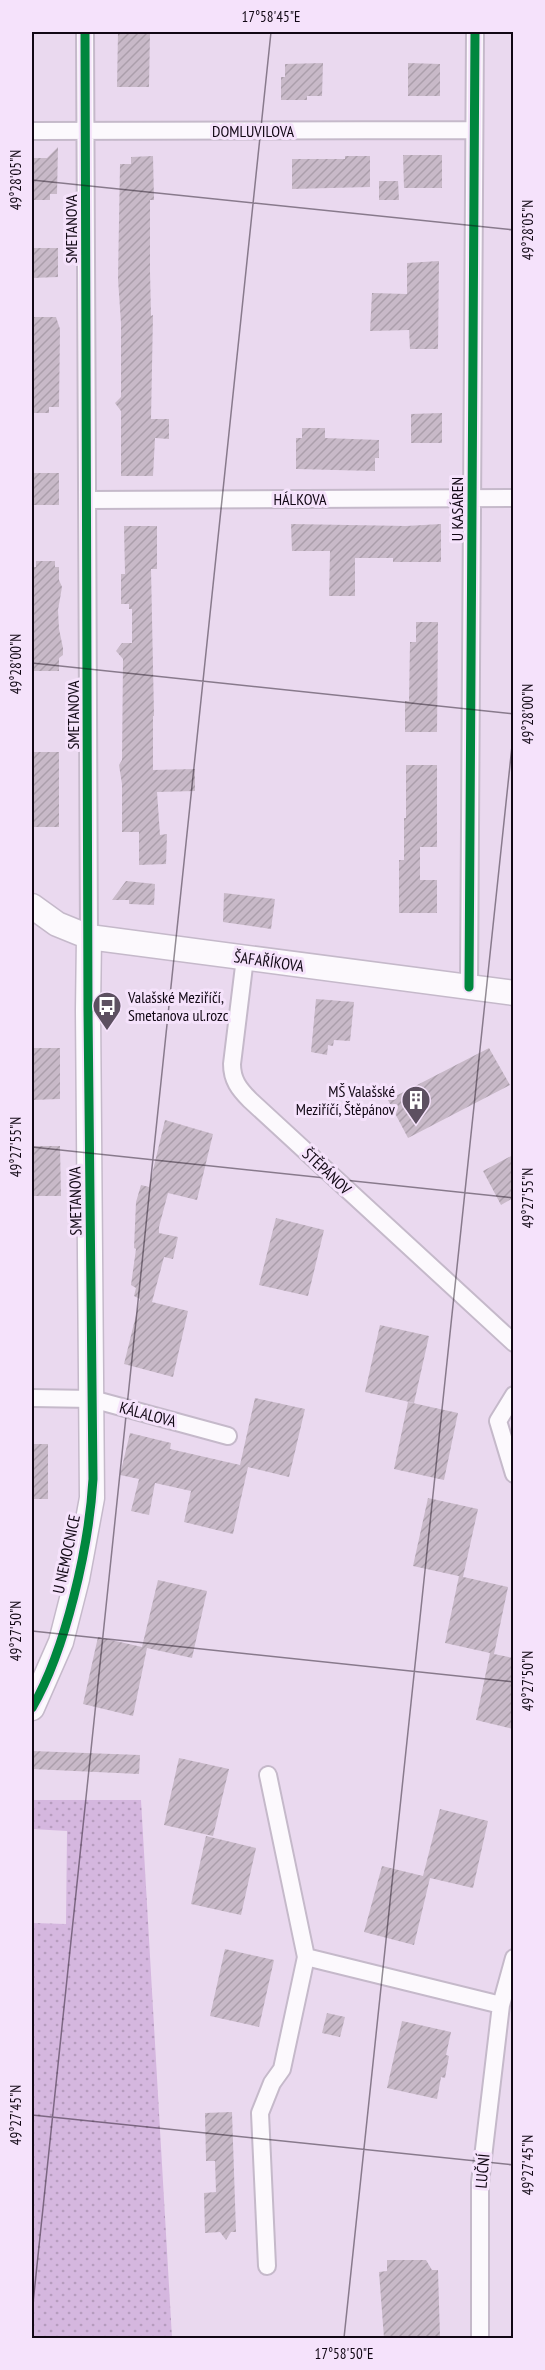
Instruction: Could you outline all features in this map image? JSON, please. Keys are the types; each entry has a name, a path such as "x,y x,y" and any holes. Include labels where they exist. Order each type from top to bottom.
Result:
{"street":[{"name":"SMETANOVA","path":"85,32 88,1010 92,1399"},
{"name":"U KASÁREN","path":"469,987 475,32"},
{"name":"DOMLUVILOVA","path":"32,131 474,130"},
{"name":"HÁLKOVA","path":"87,500 513,498"},
{"name":"ŠAFAŘÍKOVA","path":"32,906 57,924 89,936 513,993"},
{"name":"ŠTĚPÁNOV","path":"245,958 232,1064 237,1085 250,1100 513,1343"},
{"path":"513,1395 498,1421 513,1474"},
{"name":"KÁLALOVA","path":"32,1398 92,1399 228,1436"},
{"name":"U NEMOCNICE","path":"32,1708 60,1642 90,1518 93,1479 92,1399"},
{"path":"267,2266 260,2113 272,2083 282,2069 306,1957 268,1774"},
{"path":"306,1957 501,2005"},
{"name":"LUČNÍ","path":"480,2338 480,2184 501,2005 513,1958"}],"shaded area":[{"path":"32,1800 141,1800 172,2338 32,2338 32,1923 66,1924 67,1831 32,1829"}],"building":[{"path":"118,32 150,32 149,87 117,87"},
{"path":"323,63 322,96 307,96 307,100 281,100 281,77 285,77 285,64"},
{"path":"408,63 440,64 440,96 408,96"},
{"path":"58,147 57,194 50,194 50,200 32,200 32,158 47,158"},
{"path":"403,155 442,155 442,188 404,188"},
{"path":"153,156 154,200 150,200 151,316 153,315 151,419 169,419 169,439 155,438 153,476 121,476 121,411 115,403 121,397 121,323 118,279 120,164 131,164 131,157"},
{"path":"345,156 370,156 370,187 292,189 292,159 345,159"},
{"path":"379,181 398,181 399,200 379,200"},
{"path":"32,248 58,248 58,277 32,278"},
{"path":"439,261 438,349 410,349 409,330 370,331 372,293 407,294 407,263"},
{"path":"32,317 56,317 60,329 59,407 49,407 49,413 32,413"},
{"path":"442,413 442,443 411,443 411,414"},
{"path":"302,428 325,428 325,438 379,440 379,458 375,458 375,471 296,469 296,438 302,438"},
{"path":"32,473 59,473 59,505 32,505"},
{"path":"291,524 406,526 441,524 441,562 393,562 393,558 355,558 355,596 329,596 330,551 292,551"},
{"path":"124,526 157,526 157,569 151,569 153,770 195,769 195,791 157,792 160,835 167,834 166,864 139,865 139,832 122,832 122,784 119,765 122,760 123,659 116,651 122,643 132,643 132,609 129,609 129,604 121,604 121,574 125,574"},
{"path":"36,561 55,561 55,567 59,567 59,580 62,587 58,610 63,655 59,658 59,671 32,671 32,567 36,567"},
{"path":"416,622 438,622 437,732 405,732 405,701 409,701 410,642 416,642"},
{"path":"34,752 59,752 59,827 32,827"},
{"path":"406,765 437,765 437,847 420,847 420,880 437,880 437,913 399,913 399,860 404,860 404,818 406,818"},
{"path":"126,881 155,884 154,905 129,904 129,900 112,900"},
{"path":"224,893 275,899 271,929 223,922"},
{"path":"316,999 354,1002 350,1041 334,1040 333,1046 328,1045 327,1055 311,1052"},
{"path":"32,1048 60,1048 60,1099 32,1100"},
{"name":"MŠ Valašské Meziříčí, Štěpánov","path":"489,1048 510,1085 408,1138 388,1100"},
{"path":"165,1120 213,1134 197,1200 168,1193 159,1227 159,1233 178,1237 173,1259 164,1257 152,1302 188,1311 173,1377 124,1364 140,1299 134,1296 136,1288 131,1285 136,1249 134,1248 136,1202 141,1185 149,1187"},
{"path":"32,1146 60,1146 61,1196 32,1196"},
{"path":"513,1155 513,1198 501,1205 483,1171"},
{"path":"276,1218 324,1230 308,1296 259,1285"},
{"path":"380,1325 429,1336 414,1403 365,1392"},
{"path":"255,1398 305,1409 289,1477 248,1467 233,1534 184,1522 191,1491 155,1483 149,1515 131,1511 139,1479 120,1475 130,1433 171,1443 170,1449 240,1465"},
{"path":"408,1402 458,1413 444,1480 394,1469"},
{"path":"32,1444 48,1444 48,1499 32,1499"},
{"path":"428,1498 478,1509 463,1577 413,1566"},
{"path":"459,1576 508,1587 494,1654 513,1658 513,1729 476,1720 490,1653 445,1643"},
{"path":"158,1580 207,1591 192,1658 147,1648 133,1716 83,1704 98,1637 142,1647"},
{"path":"32,1751 140,1755 139,1774 32,1769"},
{"path":"179,1758 229,1769 213,1836 164,1825"},
{"path":"440,1809 488,1821 473,1888 430,1878 414,1945 364,1932 382,1866 423,1876"},
{"path":"206,1836 256,1848 241,1915 191,1904"},
{"path":"225,1949 274,1960 259,2027 210,2016"},
{"path":"327,2013 345,2017 340,2037 322,2033"},
{"path":"402,2021 451,2032 446,2055 449,2056 445,2078 441,2077 437,2099 387,2088"},
{"path":"232,2112 236,2232 231,2232 226,2240 220,2232 205,2233 204,2193 216,2192 215,2161 206,2161 205,2113"},
{"path":"387,2260 426,2260 432,2270 438,2270 440,2338 384,2338 379,2272 387,2271"}],"cycle path":[{"path":"32,1708 55,1657 74,1597 87,1535 93,1479 88,1010 85,32"},
{"path":"469,987 475,32"}],"place":[{"name":"Valašské Meziříčí, Smetanova ul.rozc","path":"107,1032"},
{"name":"MŠ Valašské Meziříčí, Štěpánov","path":"416,1126"}]}
